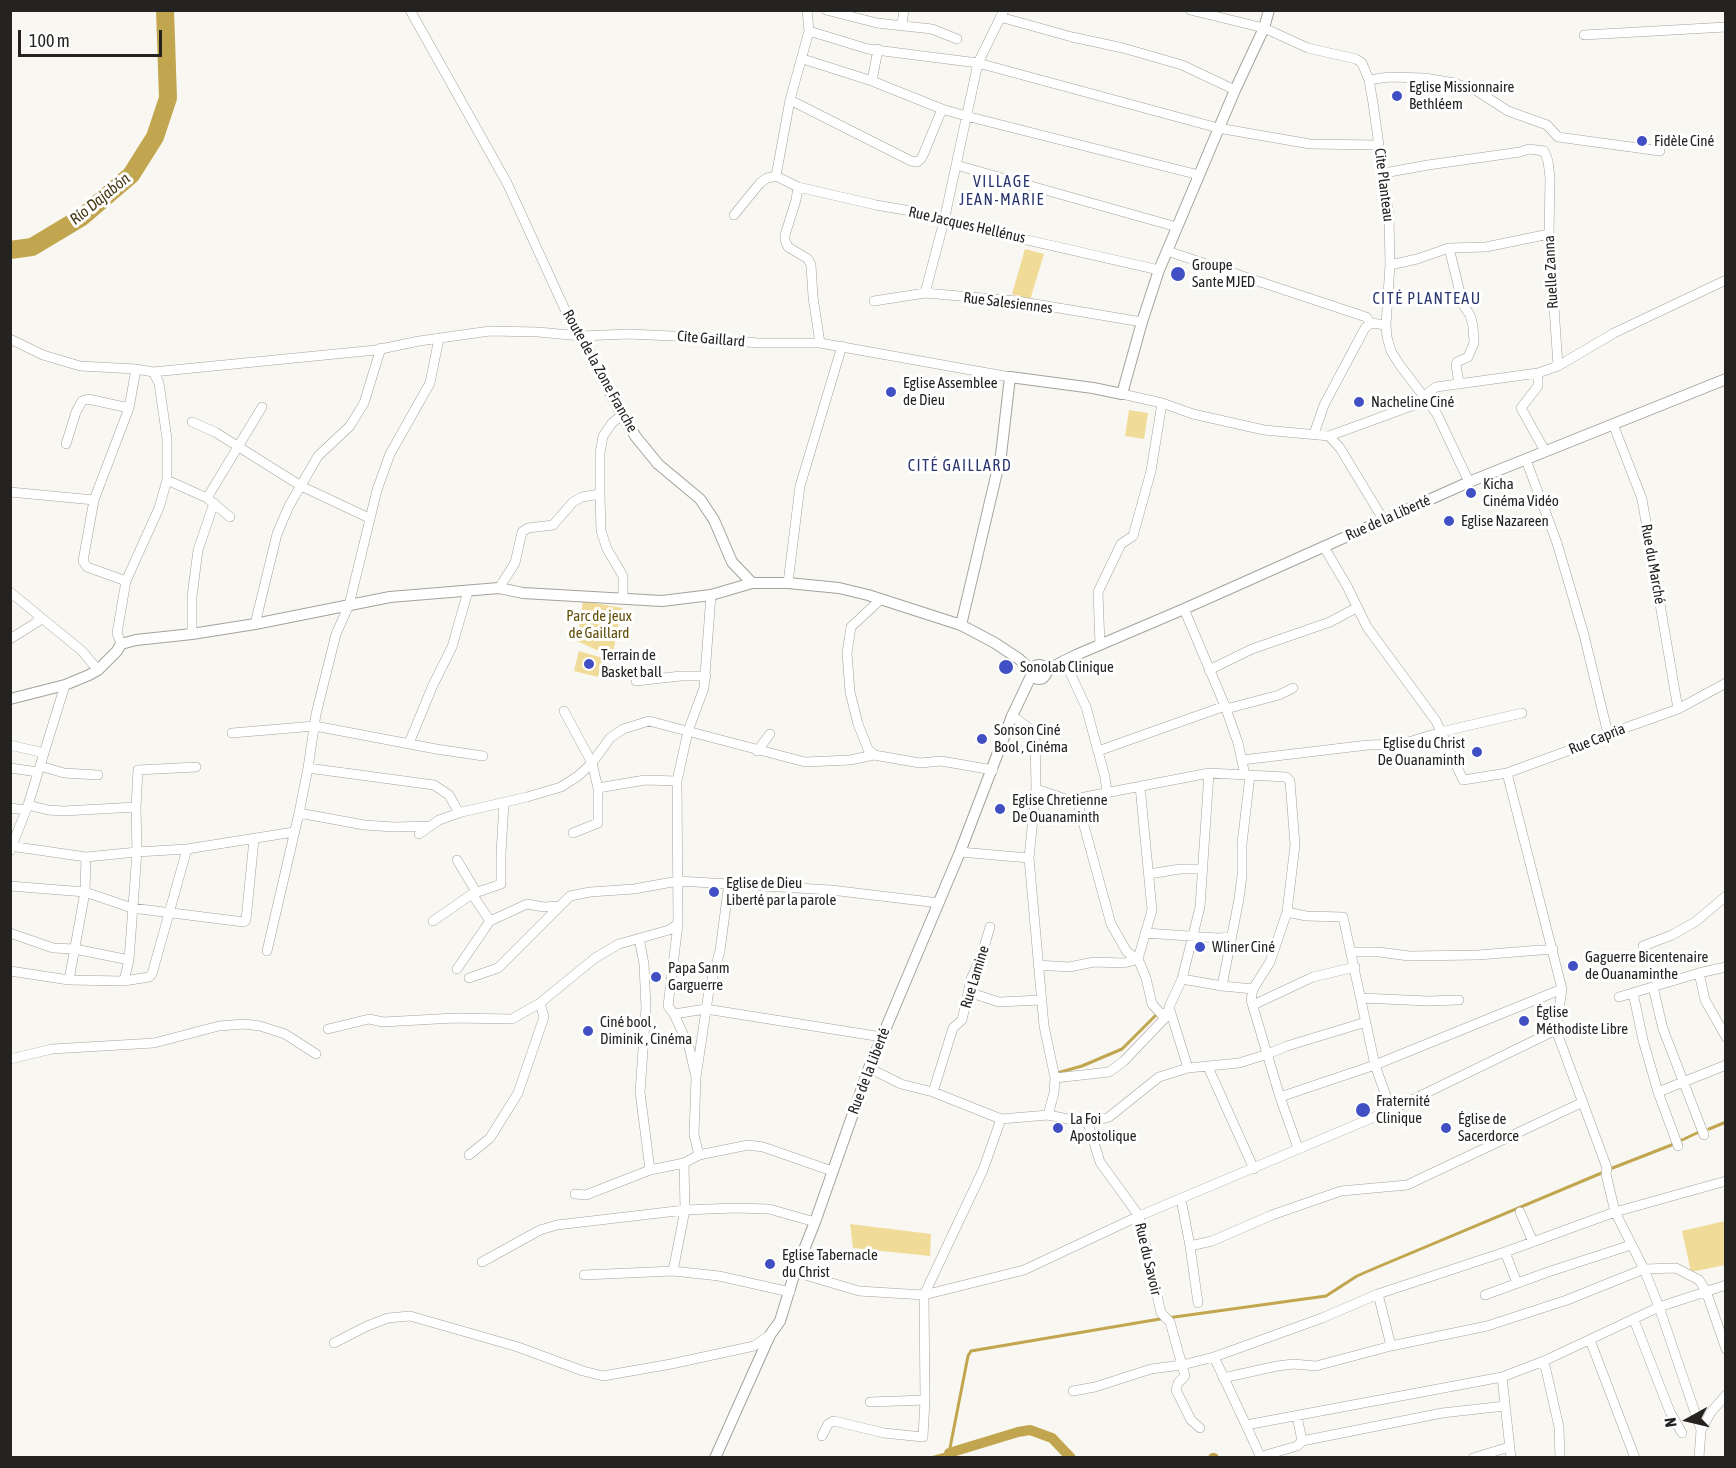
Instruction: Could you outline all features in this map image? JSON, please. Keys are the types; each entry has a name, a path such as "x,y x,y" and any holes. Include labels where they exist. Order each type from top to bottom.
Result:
{"street":[{"name":"Route de la Zone Franche","path":"410,10 507,183 567,314 622,415 658,464 700,499 714,520 732,562 752,583"},
{"path":"735,214 760,183 776,176 790,100 809,31 807,10"},
{"path":"826,10 849,13 877,23 932,29 957,39"},
{"path":"902,24 904,10"},
{"name":"Cite Planteau","path":"1191,10 1264,28 1308,48 1356,59 1362,63 1369,80 1389,217 1390,266 1386,325 1391,351 1428,400 1469,482"},
{"path":"1269,10 1264,28 1218,128 1159,270 1122,394 1162,403 1193,414 1264,430 1329,436 1428,400 1429,392 1436,387 1538,373 1558,366 1614,333 1725,280"},
{"path":"925,293 944,221 978,63 1002,14 1072,37 1123,48 1182,65 1235,90"},
{"path":"1584,35 1725,27"},
{"path":"809,31 868,49 978,63 1218,128 1310,144 1379,145"},
{"path":"872,81 878,49"},
{"path":"803,59 872,81 942,109 1199,175"},
{"path":"1369,80 1389,77 1425,78 1454,83 1477,91 1508,111 1547,125 1558,137 1660,151"},
{"path":"790,100 917,162 924,153 942,109"},
{"path":"1384,173 1529,149 1544,151 1546,154 1558,137"},
{"name":"Ruelle Zanna","path":"1546,154 1550,177 1549,234 1558,366"},
{"path":"956,165 1177,227"},
{"name":"Rue Jacques Hellénus","path":"776,176 798,187 911,211 944,221 1159,270"},
{"path":"798,187 785,240 788,247 808,259 811,265 820,343"},
{"path":"1390,266 1449,248 1486,247 1549,234"},
{"path":"1449,248 1463,305 1470,315 1473,326 1474,343 1468,357 1455,365 1459,384"},
{"path":"1167,251 1366,316 1371,323 1386,325"},
{"name":"Rue Salesiennes","path":"874,301 925,293 1017,301 1142,322"},
{"path":"1314,434 1324,405 1365,328 1371,323"},
{"name":"Cite Gaillard","path":"10,339 43,355 80,366 153,372 381,348 490,331 581,336 629,334 694,337 758,344 820,343 1010,377 1122,394"},
{"path":"267,951 299,813 316,714 336,634 349,605 369,518 390,454 430,383 439,338"},
{"path":"788,583 800,486 842,346"},
{"path":"255,624 278,534 289,506 318,456 350,426 364,402 381,348"},
{"path":"126,581 87,567 83,561 94,500 129,408 136,369"},
{"path":"121,644 117,633 126,581 159,508 167,480 167,439 159,383 153,372"},
{"path":"1538,373 1538,386 1521,408 1545,451"},
{"path":"961,625 1001,455 1010,377"},
{"name":"Rue de la Liberté","path":"715,1458 770,1335 780,1321 795,1272 869,1068 960,852 1012,716 1027,686 1040,671 1469,482 1725,378"},
{"path":"66,444 82,401 88,399 129,408"},
{"path":"1100,645 1098,592 1121,544 1133,536 1151,471 1162,403"},
{"path":"192,634 192,596 198,550 210,501 262,406"},
{"path":"622,415 612,423 603,436 600,453 600,494 601,531 607,549 623,576 623,598"},
{"path":"192,422 215,432 301,486 369,518"},
{"name":"Rue du Marché","path":"1613,424 1642,499 1678,709"},
{"path":"1329,436 1340,448 1383,519"},
{"path":"1526,460 1561,555 1584,634 1608,734"},
{"path":"167,480 210,501 230,517"},
{"path":"10,492 94,500"},
{"path":"500,588 515,563 522,532 528,528 553,525 573,502 582,497 600,494"},
{"path":"1324,547 1367,627 1436,721 1441,732"},
{"path":"10,699 65,685 89,675 98,670 121,644 136,640 255,624 390,597 500,588 523,593 662,601 711,595 752,583 788,583 839,588 961,625 1040,671"},
{"path":"409,743 433,685 452,647 468,591"},
{"path":"10,592 82,651 98,670"},
{"path":"696,1077 689,1047 668,1006 678,924 677,781 688,731 704,688 711,595"},
{"path":"874,755 868,748 858,724 850,692 847,653 851,627 881,599"},
{"path":"1209,670 1252,649 1330,622 1356,608"},
{"path":"1184,609 1226,708 1248,775 1242,844 1242,876 1222,986"},
{"path":"10,639 42,619"},
{"path":"1064,660 1086,706 1107,794"},
{"path":"636,681 706,676"},
{"name":"Rue Capria","path":"1441,732 1463,780 1507,773 1678,709 1725,683"},
{"path":"65,685 27,808 11,848 86,857 187,849 294,832"},
{"path":"1098,751 1226,708 1279,695 1293,688"},
{"path":"564,711 592,762 598,788 598,823 573,833"},
{"path":"1242,760 1402,744 1441,732 1522,713"},
{"path":"1012,716 1035,732 1036,789 1029,858 1044,1026 1055,1078 1054,1093 1048,1115"},
{"path":"419,834 439,820 459,813 561,787 578,776 592,762 610,738 636,723 649,721 805,762 850,760 874,755 920,763 941,761 993,770"},
{"path":"232,733 315,726 483,756"},
{"path":"757,751 770,734"},
{"path":"10,745 44,753"},
{"path":"124,981 129,960 137,852 138,770 196,766"},
{"path":"10,768 98,775"},
{"path":"308,768 434,785 449,795 459,813"},
{"path":"1036,789 1069,800 1077,800 1209,773 1286,777 1290,781 1295,845 1287,912 1270,962 1253,989 1253,1005 1298,1148"},
{"path":"1055,1078 1109,1072 1124,1061 1166,1018 1182,979 1200,907 1209,773"},
{"path":"1507,773 1562,989 1556,1030 1607,1171 1615,1212 1644,1269 1659,1307 1701,1430 1699,1458"},
{"path":"598,788 645,780 677,781"},
{"path":"1138,959 1152,910 1140,786"},
{"path":"1077,800 1111,924 1127,952 1138,959 1146,978 1152,1004 1166,1018"},
{"path":"433,921 475,893 501,884 504,803"},
{"path":"10,808 64,811 136,807"},
{"path":"299,813 364,825 430,826"},
{"path":"10,886 85,892 132,908 244,922 254,839"},
{"path":"10,971 69,980 124,981 149,977 152,974 170,914 187,849"},
{"path":"960,852 1029,858"},
{"path":"69,980 85,892 86,857"},
{"path":"458,860 490,921"},
{"path":"1149,874 1180,869 1203,869"},
{"path":"469,978 498,968 570,896 590,892 634,889 678,881 729,882 842,891 939,903"},
{"path":"699,1155 694,1135 696,1077 709,990 720,951 729,882"},
{"path":"1643,946 1672,935 1695,922 1725,896"},
{"path":"457,969 490,921 527,904 544,907 559,906"},
{"path":"1287,912 1306,916 1343,917 1375,1065 1391,1110"},
{"path":"328,1029 369,1019 383,1022 455,1018 512,1019 540,1003 595,958 619,944 669,930 678,924"},
{"name":"Rue Lamine","path":"933,1092 953,1028 962,1020 970,979 982,954 990,927"},
{"path":"10,933 53,948 129,960"},
{"path":"1145,933 1218,938 1232,936"},
{"path":"639,938 644,964 646,1008 640,1092 650,1170"},
{"path":"1351,952 1379,952 1409,956 1478,956 1553,949"},
{"path":"1038,965 1069,967 1094,962 1124,963 1138,959"},
{"path":"1253,1005 1313,977 1355,967"},
{"path":"1619,997 1699,972 1725,967"},
{"path":"1699,972 1705,1000 1725,1037"},
{"path":"1182,979 1253,989"},
{"path":"1653,987 1663,1029 1704,1135"},
{"path":"1280,1096 1375,1065 1562,989"},
{"path":"968,992 999,1002 1041,1000"},
{"path":"1633,993 1643,1040 1658,1092 1678,1146"},
{"path":"1361,998 1459,1000"},
{"path":"469,1155 490,1138 518,1093 544,1017 540,1003"},
{"path":"1169,1007 1188,1068"},
{"path":"674,1014 706,1009 882,1037"},
{"path":"869,1068 901,1083 933,1092 1001,1119 1048,1115 1088,1123 1109,1117 1158,1077 1188,1068 1239,1063 1366,1022"},
{"path":"10,1059 52,1049 154,1043 219,1026 244,1024 260,1026 285,1034 316,1054"},
{"path":"795,1272 859,1291 924,1295 1024,1270 1139,1216 1391,1110 1556,1030"},
{"path":"1658,1092 1725,1065"},
{"path":"1208,1067 1254,1169"},
{"path":"1190,1246 1212,1240 1272,1215 1341,1191 1407,1185 1583,1102"},
{"path":"822,1436 828,1424 838,1421 884,1433 921,1437 924,1434 924,1295 983,1170 1001,1119"},
{"name":"Rue du Savoir","path":"1088,1123 1100,1162 1139,1216 1161,1313 1167,1318 1185,1376 1178,1383 1176,1390 1191,1420 1200,1428"},
{"path":"575,1194 586,1194 650,1170 684,1163 699,1155 749,1145 763,1147 832,1171"},
{"path":"673,1271 685,1210 684,1163"},
{"path":"1073,1391 1095,1387 1151,1369 1182,1365 1214,1357 1322,1318 1378,1294 1505,1252 1615,1212 1725,1181"},
{"path":"1181,1199 1198,1303"},
{"path":"482,1262 540,1230 557,1225 685,1210 735,1208 769,1209 815,1222"},
{"path":"1520,1212 1533,1242"},
{"path":"1485,1294 1631,1245"},
{"path":"1505,1252 1517,1283"},
{"path":"1223,1378 1277,1366 1293,1364 1316,1366 1391,1346 1487,1326 1606,1286 1644,1269 1676,1268 1699,1280 1706,1291 1725,1349"},
{"path":"584,1275 673,1271 719,1276 790,1292"},
{"path":"1246,1425 1502,1377 1544,1361 1659,1307 1725,1284"},
{"path":"1378,1294 1391,1346"},
{"path":"334,1342 388,1318 410,1316 518,1347 603,1376 754,1346 770,1335"},
{"path":"1634,1320 1670,1412 1682,1433"},
{"path":"1590,1340 1635,1458"},
{"path":"1214,1357 1262,1458 1297,1446 1302,1441 1442,1413 1505,1406"},
{"path":"1544,1361 1559,1427 1560,1458"},
{"path":"1473,1458 1510,1453 1502,1377"},
{"path":"1701,1430 1711,1412 1725,1395"},
{"path":"870,1402 925,1401"},
{"path":"1297,1416 1302,1441"}],"green space":[{"path":"1025,249 1044,254 1030,300 1012,294"},
{"path":"1129,410 1148,413 1144,439 1125,436"},
{"name":"Parc de jeux de Gaillard","path":"583,601 622,608 612,657 577,641"},
{"name":"Terrain de Basket ball","path":"579,651 603,658 598,677 574,671"},
{"path":"1725,1221 1725,1265 1691,1272 1682,1231"},
{"path":"850,1224 931,1234 930,1256 853,1248"}],"waterway":[{"name":"Río Dajabón","path":"10,250 32,247 82,217 131,175 155,137 168,98 165,10"},
{"path":"1056,1075 1122,1049 1157,1014"},
{"path":"1709,1129 1726,1122"},
{"path":"1682,1140 1699,1132"},
{"path":"1610,1169 1674,1144"},
{"path":"931,1458 949,1453 968,1356 971,1351 1160,1319 1326,1296 1357,1276 1604,1172"},
{"path":"949,1453 1030,1430 1052,1438 1071,1458"}],"place":[{"name":"Eglise Missionnaire Bethléem","path":"1397,96"},
{"name":"Fidèle Ciné","path":"1642,141"},
{"name":"Groupe Sante MJED","path":"1178,274"},
{"name":"Eglise Assemblee de Dieu","path":"891,392"},
{"name":"Nacheline Ciné","path":"1359,402"},
{"name":"Kicha Cinéma Vidéo","path":"1471,493"},
{"name":"Eglise Nazareen","path":"1449,521"},
{"name":"Terrain de Basket ball","path":"589,664"},
{"name":"Sonolab Clinique","path":"1006,667"},
{"name":"Sonson Ciné Bool , Cinéma","path":"982,739"},
{"name":"Eglise du Christ De Ouanaminth","path":"1477,752"},
{"name":"Eglise Chretienne De Ouanaminth","path":"1000,809"},
{"name":"Eglise de Dieu Liberté par la parole","path":"714,892"},
{"name":"Wliner Ciné","path":"1200,947"},
{"name":"Gaguerre Bicentenaire de Ouanaminthe","path":"1573,966"},
{"name":"Papa Sanm Garguerre","path":"656,977"},
{"name":"Église Méthodiste Libre","path":"1524,1021"},
{"name":"Ciné bool , Diminik , Cinéma","path":"588,1031"},
{"name":"Fraternité Clinique","path":"1363,1110"},
{"name":"La Foi Apostolique","path":"1058,1128"},
{"name":"Église de Sacerdorce","path":"1446,1128"},
{"name":"Eglise Tabernacle du Christ","path":"770,1264"}],"district":[{"name":"VILLAGE JEAN-MARIE","path":"1002,191"},
{"name":"CITÉ PLANTEAU","path":"1427,299"},
{"name":"CITÉ GAILLARD","path":"960,466"}]}
